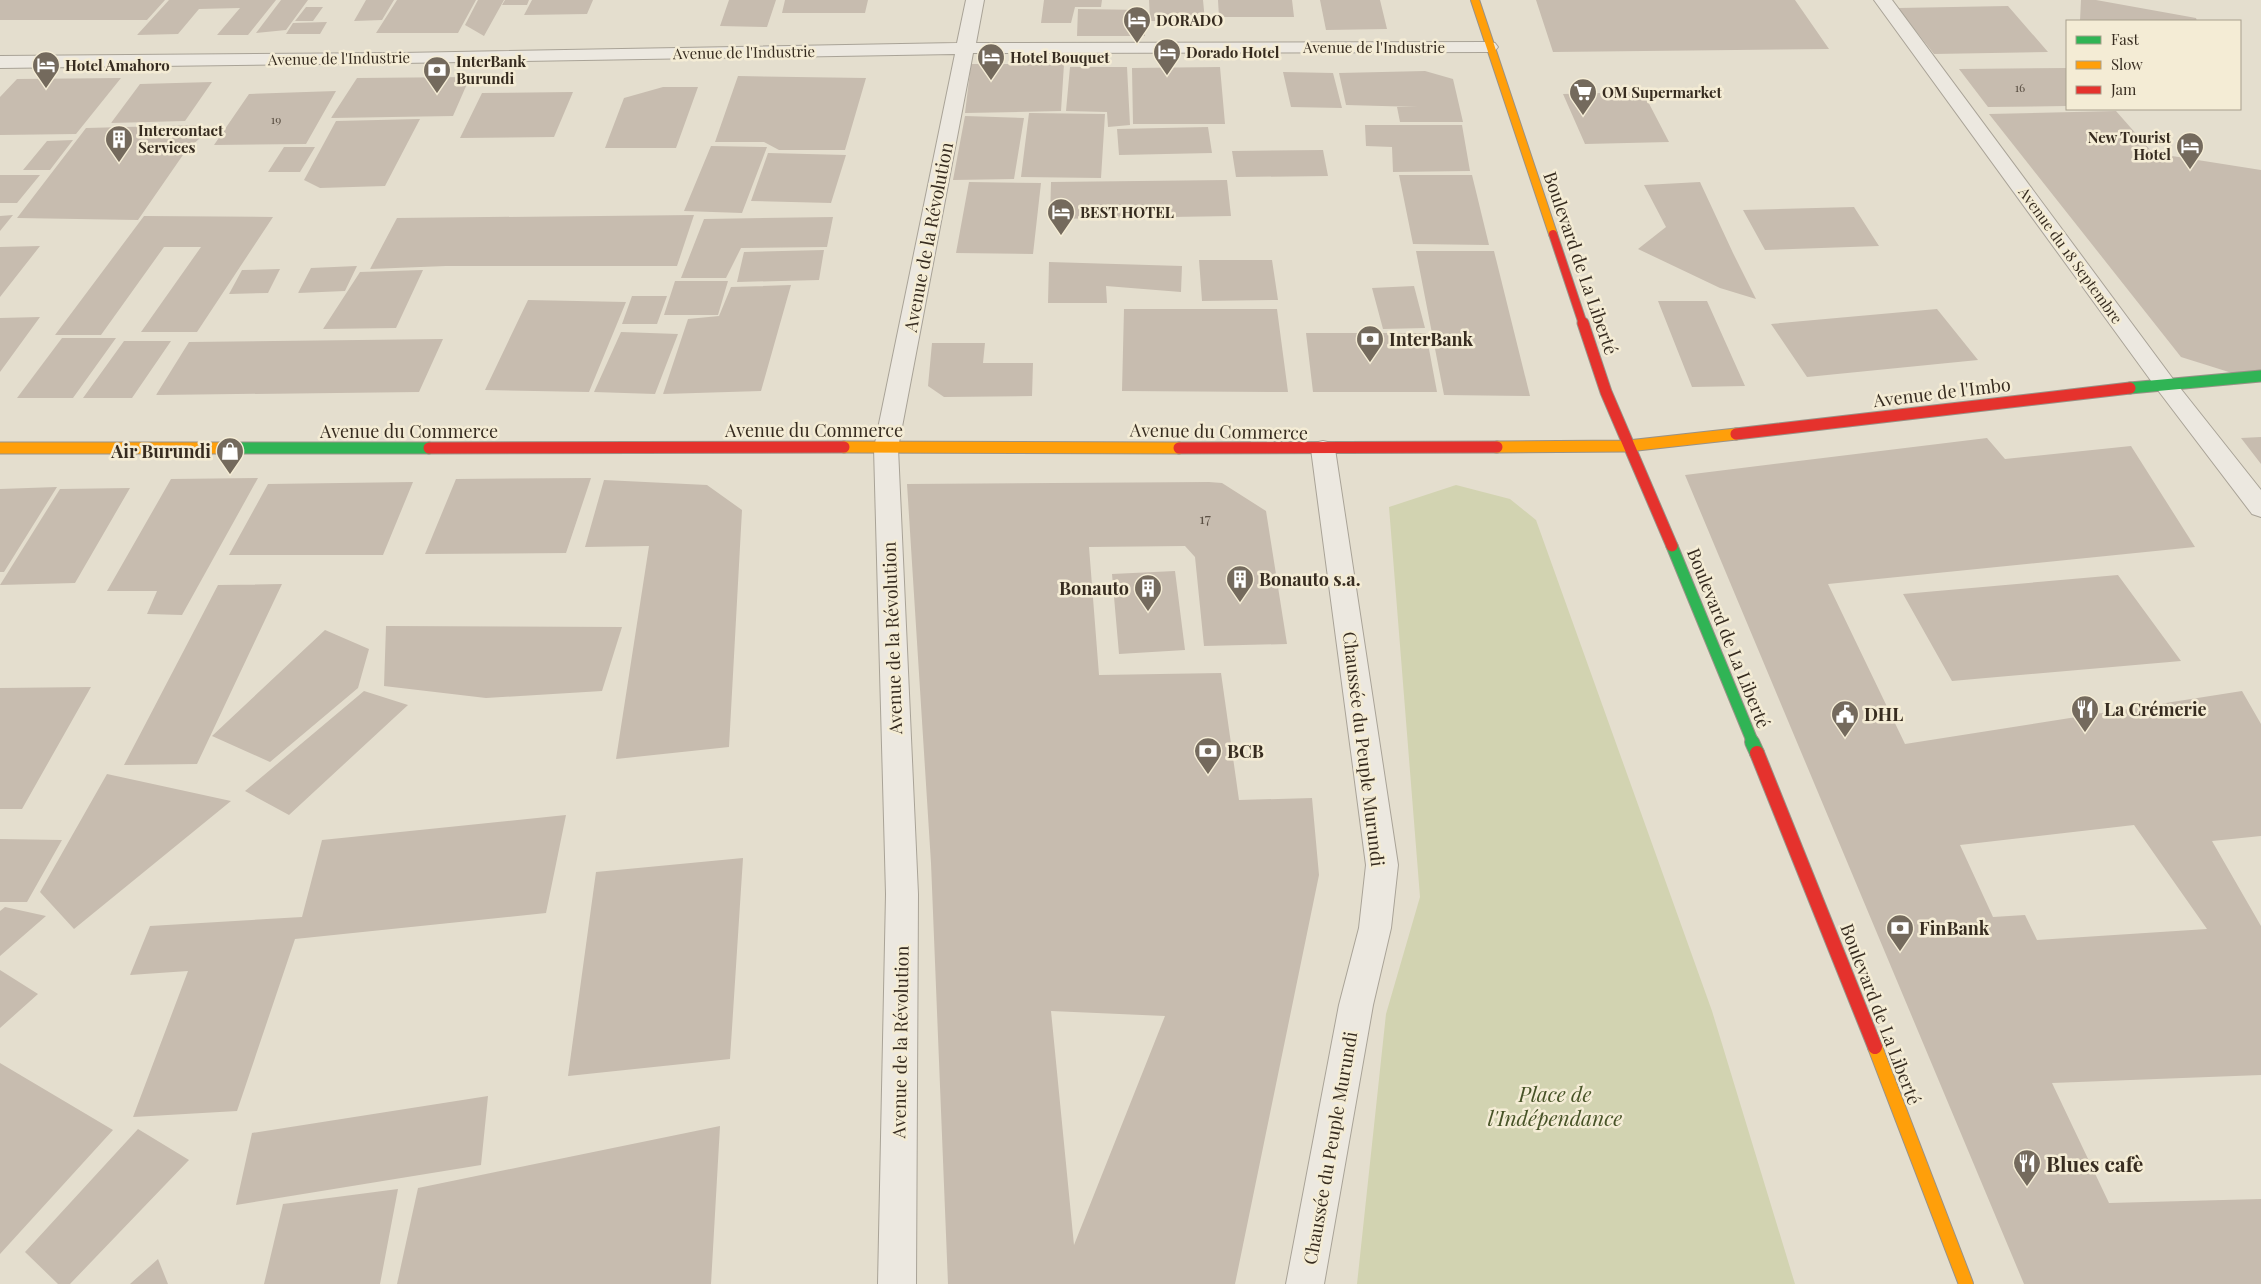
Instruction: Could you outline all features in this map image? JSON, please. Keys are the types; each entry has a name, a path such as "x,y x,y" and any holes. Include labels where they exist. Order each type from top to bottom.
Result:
{"main road":[{"name":"Boulevard de La Liberté","path":"1475,0 1489,47 1606,392 1650,493 1850,980 1966,1284"},
{"name":"Avenue de l'Imbo","path":"1628,446 2165,384 2261,376"},
{"name":"Avenue du Commerce","path":"0,448 1324,449 1628,446"}],"street":[{"name":"Avenue de la Révolution","path":"897,1284 902,894 886,448 975,0"},
{"name":"Avenue du 18 Septembre","path":"1883,0 2165,384 2261,508"},
{"name":"Avenue de l'Industrie","path":"0,62 964,48 1489,47"},
{"name":"Chaussée du Peuple Murundi","path":"1304,1284 1356,1005 1375,928 1382,865 1324,449"}],"green space":[{"name":"Place de l'Indépendance","path":"1456,485 1510,499 1536,520 1712,1011 1795,1284 1357,1284 1386,1014 1420,897 1389,507"}],"building":[{"path":"0,0 165,0 147,20 0,20"},
{"path":"169,0 276,0 248,35 217,35 240,8 199,9 178,34 137,35"},
{"path":"281,0 308,0 286,30 256,33"},
{"path":"366,0 394,0 382,20 354,21"},
{"path":"397,0 476,0 458,33 376,33"},
{"path":"478,0 504,0 484,36 465,25"},
{"path":"505,0 529,0 527,5 502,5"},
{"path":"532,0 593,0 587,14 524,15"},
{"path":"729,0 776,0 767,27 720,26"},
{"path":"785,0 868,0 865,13 782,13"},
{"path":"1044,0 1102,0 1101,7 1075,7 1071,23 1041,23"},
{"path":"1149,0 1203,0 1205,21 1150,21"},
{"path":"1218,0 1292,0 1294,17 1219,17"},
{"path":"1320,0 1380,0 1387,29 1326,30"},
{"path":"1536,0 1795,0 1829,49 1553,52"},
{"path":"2081,0 2096,0 2196,18 2197,20 2080,20"},
{"path":"2008,6 2048,52 1934,54 1898,8"},
{"path":"306,7 323,7 313,21 295,21"},
{"path":"1078,9 1145,10 1145,36 1077,36"},
{"path":"327,22 320,34 286,34 293,23"},
{"path":"971,64 1064,64 1061,111 965,113"},
{"path":"1070,67 1127,67 1130,125 1108,127 1107,112 1066,111"},
{"path":"1220,67 1225,124 1133,124 1132,68"},
{"path":"2066,68 2066,106 1988,107 1959,69"},
{"path":"1425,71 1453,79 1463,122 1400,122 1397,107 1418,107 1346,105 1339,73"},
{"path":"1283,72 1333,73 1342,108 1291,107"},
{"path":"738,76 866,78 845,150 779,150 764,142 715,142"},
{"path":"470,77 453,116 331,118 357,78"},
{"path":"121,78 76,134 0,135 0,97 17,79"},
{"path":"212,82 185,121 111,123 140,84"},
{"path":"663,87 698,87 676,148 605,148 624,98"},
{"name":"Intercontact Services","path":"336,91 306,144 214,145 249,94"},
{"path":"573,92 554,137 460,138 482,93"},
{"path":"1643,92 1669,142 1585,144 1563,94"},
{"path":"2116,111 2153,153 2261,170 2261,375 2232,373 2181,357 1989,114"},
{"path":"1029,113 1105,114 1101,178 1021,177"},
{"path":"965,116 1024,118 1014,179 953,180"},
{"path":"420,119 385,186 320,188 304,180 336,121"},
{"name":"Intercontact Services","path":"203,125 202,136 185,152 138,220 17,218 86,128"},
{"path":"1365,125 1462,125 1470,171 1393,172 1392,147 1366,146"},
{"path":"1208,127 1212,153 1119,155 1117,129"},
{"path":"73,140 50,170 23,170 47,141"},
{"path":"711,146 767,147 742,213 684,211"},
{"path":"284,147 315,147 300,172 268,172"},
{"path":"1323,150 1328,176 1236,177 1232,151"},
{"path":"768,153 846,155 831,203 751,201"},
{"path":"0,175 40,175 17,203 0,203"},
{"path":"1399,175 1472,175 1489,245 1413,244"},
{"path":"1227,180 1231,216 1050,219 1051,182"},
{"path":"969,182 1041,183 1033,254 956,253"},
{"path":"1700,182 1756,299 1720,288 1638,249 1666,227 1644,185"},
{"path":"1854,207 1879,246 1765,250 1743,210"},
{"path":"13,215 0,231 0,216"},
{"path":"694,215 677,266 446,266 370,269 397,218"},
{"path":"144,216 273,217 197,332 141,332 201,247 164,247 101,335 55,335"},
{"path":"833,217 827,247 741,248 726,278 681,278 704,219"},
{"path":"40,246 0,297 0,247"},
{"path":"824,250 819,280 737,282 744,252"},
{"path":"1416,251 1494,251 1530,396 1444,395"},
{"path":"1199,260 1272,260 1278,300 1202,301"},
{"path":"1049,262 1182,266 1181,292 1106,286 1107,303 1048,303"},
{"path":"357,266 345,291 298,293 311,268"},
{"path":"280,269 268,293 229,294 242,270"},
{"path":"423,270 396,328 323,329 360,272"},
{"path":"675,281 728,281 718,315 664,315"},
{"path":"791,285 761,391 663,394 688,319 719,316 731,287"},
{"path":"1414,286 1425,328 1383,329 1372,288"},
{"path":"632,296 667,296 657,324 622,324"},
{"path":"528,300 626,302 589,392 485,390"},
{"path":"1658,301 1707,301 1745,386 1692,387"},
{"path":"1124,309 1277,309 1288,392 1122,391"},
{"path":"1937,309 1978,360 1807,377 1771,324"},
{"path":"40,317 0,372 0,318"},
{"path":"621,332 678,334 655,394 594,392"},
{"name":"InterBank","path":"1306,333 1426,333 1437,392 1313,392"},
{"path":"62,338 116,338 73,398 17,398"},
{"path":"443,339 419,392 156,395 189,342"},
{"path":"124,341 171,341 132,398 83,398"},
{"path":"932,343 985,343 983,363 1033,363 1032,396 944,397 928,386"},
{"path":"2261,437 2261,464 2241,438"},
{"path":"1987,438 2005,459 2131,446 2195,547 1828,584 1905,744 2242,691 2261,724 2261,836 2212,841 2261,926 2261,1075 2052,1083 2109,1203 2261,1199 2261,1284 2024,1284 1685,475","holes":["2134,825 2207,929 2037,940 2025,915 1993,917 1960,845"]},
{"path":"258,478 182,615 147,614 157,591 107,591 171,479"},
{"path":"591,478 566,553 425,554 456,479"},
{"path":"604,480 707,485 742,510 729,747 616,759 649,546 585,547"},
{"path":"413,482 383,555 229,555 268,484"},
{"path":"1209,482 1222,483 1266,511 1287,644 1204,646 1195,557 1185,546 1089,547 1099,675 1221,673 1239,800 1312,798 1319,875 1235,1284 948,1284 931,863 907,484","holes":["1051,1011 1165,1016 1074,1245"]},
{"path":"57,487 4,572 0,572 0,489"},
{"path":"130,488 75,583 0,585 60,489"},
{"name":"Bonauto","path":"1175,571 1185,650 1119,654 1112,574"},
{"path":"2118,575 2181,661 1952,681 1903,594"},
{"path":"282,584 197,764 124,765 218,585"},
{"path":"386,626 622,627 602,691 486,698 384,686"},
{"path":"325,630 369,649 358,688 270,762 212,736"},
{"path":"91,687 22,809 0,809 0,688"},
{"path":"364,691 408,705 289,815 245,791"},
{"path":"107,774 231,801 74,929 40,892"},
{"path":"566,815 546,913 295,939 237,1111 133,1117 188,971 130,975 150,926 302,917 322,840"},
{"path":"0,839 62,840 27,902 0,902"},
{"path":"743,858 730,1059 568,1076 596,872"},
{"path":"5,907 46,916 0,956 0,911"},
{"path":"0,970 38,994 0,1028"},
{"path":"0,1063 113,1130 0,1254"},
{"path":"488,1096 481,1165 236,1205 252,1133"},
{"path":"720,1126 711,1284 397,1284 418,1188"},
{"path":"138,1129 189,1160 70,1284 58,1284 25,1252"},
{"path":"398,1189 380,1284 264,1284 283,1204"},
{"path":"158,1259 168,1284 130,1284"}],"traffic: fast":[{"path":"2130,388 2261,376"},
{"path":"235,448 429,448"},
{"path":"1672,546 1757,753"}],"traffic: slow":[{"path":"1475,0 1553,234"},
{"path":"1497,447 1628,446 1736,434"},
{"path":"844,447 1179,448"},
{"path":"0,448 235,448"},
{"path":"1875,1047 1966,1284"}],"traffic: jam":[{"path":"1553,234 1606,392 1672,546"},
{"path":"1736,434 2130,388"},
{"path":"429,448 844,447"},
{"path":"1179,448 1497,447"},
{"path":"1757,753 1875,1047"}],"place":[{"name":"DORADO","path":"1137,44"},
{"name":"Dorado Hotel","path":"1167,76"},
{"name":"Hotel Bouquet","path":"991,81"},
{"name":"Hotel Amahoro","path":"46,89"},
{"name":"InterBank Burundi","path":"437,94"},
{"name":"OM Supermarket","path":"1583,116"},
{"name":"Intercontact Services","path":"119,163"},
{"name":"New Tourist Hotel","path":"2190,170"},
{"name":"BEST HOTEL","path":"1061,236"},
{"name":"InterBank","path":"1370,363"},
{"name":"Air Burundi","path":"230,475"},
{"name":"Bonauto s.a.","path":"1240,603"},
{"name":"Bonauto","path":"1148,612"},
{"name":"La Crémerie","path":"2085,733"},
{"name":"DHL","path":"1845,738"},
{"name":"BCB","path":"1208,775"},
{"name":"FinBank","path":"1900,952"},
{"name":"Blues cafè","path":"2027,1187"}]}
